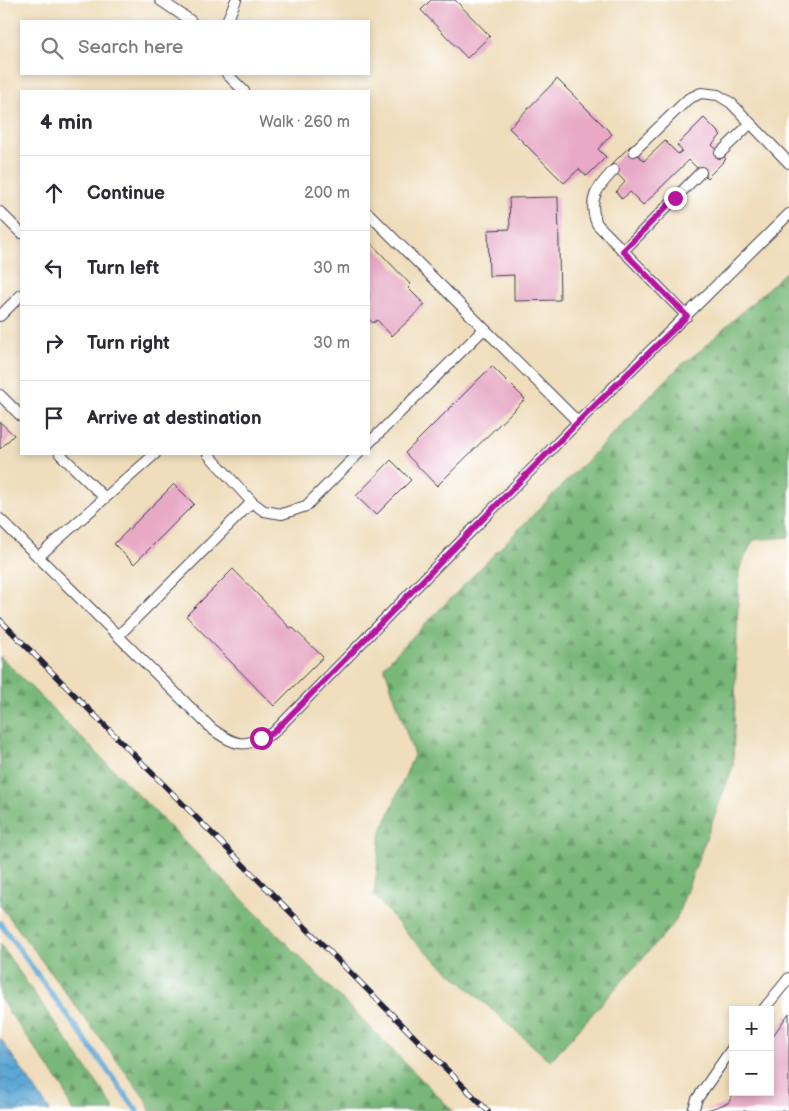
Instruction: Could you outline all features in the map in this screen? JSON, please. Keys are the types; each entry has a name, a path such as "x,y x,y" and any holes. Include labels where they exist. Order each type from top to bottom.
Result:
{"lane":[{"path":"160,0 190,20"},
{"path":"227,20 236,0"},
{"path":"228,75 243,90"},
{"path":"634,150 688,98 701,93 718,95 731,103 789,163"},
{"path":"720,153 750,124"},
{"path":"614,170 595,194 592,211 597,224 687,316"},
{"path":"623,251 701,172"},
{"path":"0,212 20,232"},
{"path":"0,519 212,729 230,742 249,744 273,733 578,422 789,214"},
{"path":"370,215 578,422"},
{"path":"0,316 20,296"},
{"path":"370,442 484,329"},
{"path":"0,395 20,415"},
{"path":"61,455 105,498"},
{"path":"38,557 154,455"},
{"path":"209,455 252,502 264,511 282,514 306,506 357,455"},
{"path":"118,636 252,502"},
{"path":"766,1006 789,978"},
{"path":"693,1111 697,1099 730,1051"}],"green space":[{"path":"789,269 789,537 753,540 739,570 733,766 675,922 550,1061 410,937 374,895 381,833 414,755 384,666 679,367 701,350"},
{"path":"0,656 453,1111 150,1111 147,1101 0,905"},
{"path":"0,944 112,1105 114,1111 72,1111 64,1089 0,999"}],"water":[{"path":"0,1038 50,1111 0,1111"}],"building":[{"path":"431,0 455,0 490,36 467,58 421,10"},
{"path":"557,79 612,134 598,149 606,157 587,176 579,169 564,183 509,128"},
{"path":"704,118 721,135 712,145 726,159 707,178 689,160 643,205 630,192 622,199 616,192 625,182 610,166 630,146 644,161 665,141 678,154 682,151 677,145"},
{"path":"558,197 560,300 514,301 514,275 489,276 488,230 510,229 509,198"},
{"path":"370,242 411,285 408,288 425,305 392,336 377,320 373,323 370,320"},
{"path":"492,366 525,399 437,486 405,453"},
{"path":"0,422 14,435 0,449"},
{"path":"391,460 411,480 376,515 356,496"},
{"path":"174,484 194,504 134,564 114,544"},
{"path":"233,569 290,628 292,627 323,657 274,706 186,616"},
{"path":"789,1013 789,1111 704,1111 728,1103 732,1096 774,1096 774,1034"}],"waterway":[{"path":"0,923 137,1111"}],"railway":[{"path":"0,620 488,1111"}],"route":[{"path":"261,738 273,733 578,422 687,316 623,251 675,198"}]}
